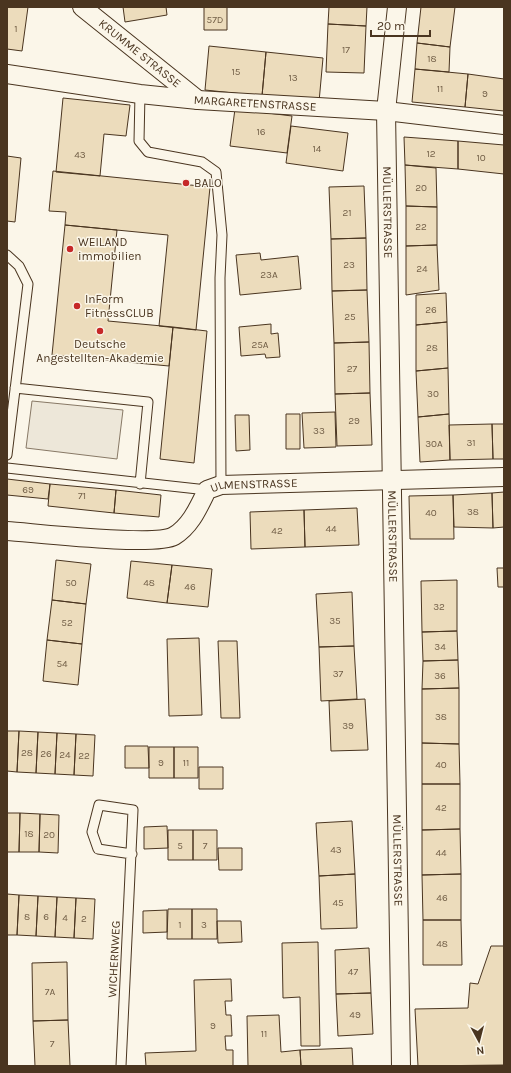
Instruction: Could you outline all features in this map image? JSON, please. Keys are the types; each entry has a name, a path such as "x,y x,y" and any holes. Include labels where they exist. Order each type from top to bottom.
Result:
{"street":[{"name":"KRUMME STRASSE","path":"82,7 198,100"},
{"name":"MÜLLERSTRASSE","path":"397,7 386,111 401,1066"},
{"name":"MARGARETENSTRASSE","path":"7,74 140,94 198,100 386,111 504,125"},
{"name":"ULMENSTRASSE","path":"7,531 147,541 173,537 186,526 214,487 504,477"}],"lane":[{"path":"7,468 140,484 214,487 222,235 216,172 202,162 148,152 139,141 140,94"},
{"path":"7,256 19,266 28,284 7,455"},
{"path":"15,388 148,402 140,484"},
{"name":"WICHERNWEG","path":"121,1066 132,854 133,810 99,805 92,832 98,849 132,854"}],"shaded area":[{"path":"32,401 123,410 117,459 26,448"}],"building":[{"path":"7,7 28,7 22,51 7,49"},
{"path":"123,7 166,7 167,15 125,22"},
{"path":"204,7 227,7 227,30 204,30"},
{"path":"329,7 367,7 366,26 328,24"},
{"path":"421,7 455,7 450,47 417,43"},
{"path":"328,24 366,26 364,73 326,72"},
{"path":"417,43 450,47 449,72 415,69"},
{"path":"209,46 266,52 262,96 205,90"},
{"path":"266,52 323,58 319,102 262,96"},
{"path":"415,69 468,74 465,107 412,102"},
{"path":"468,74 504,79 504,111 465,107"},
{"path":"63,98 130,105 126,136 104,134 100,176 56,172"},
{"path":"235,109 292,116 287,153 230,146"},
{"path":"291,126 348,133 343,171 286,163"},
{"path":"404,137 458,141 458,169 405,165"},
{"path":"458,141 504,145 504,174 458,169"},
{"path":"7,156 21,158 15,222 7,221"},
{"path":"405,165 436,168 437,207 406,206"},
{"path":"53,171 210,187 196,330 159,326 168,235 65,225 66,212 49,211"},
{"path":"364,186 366,238 331,239 329,187"},
{"path":"406,206 437,207 437,245 406,246"},
{"path":"65,225 117,230 108,321 173,327 169,366 52,355"},
{"path":"366,238 367,290 332,291 331,239"},
{"path":"437,245 439,290 406,295 406,246"},
{"path":"260,253 261,260 298,256 301,289 240,295 236,255"},
{"path":"367,290 369,342 334,343 332,291"},
{"path":"446,293 447,322 416,325 416,295"},
{"path":"447,322 448,368 416,371 416,325"},
{"path":"271,324 271,334 278,333 280,357 266,358 265,354 241,356 239,327"},
{"path":"173,327 207,331 194,463 160,459"},
{"path":"369,342 370,393 335,394 334,343"},
{"path":"448,368 449,414 418,417 416,371"},
{"path":"370,393 372,445 337,446 335,394"},
{"path":"335,412 336,447 304,448 302,413"},
{"path":"286,414 300,414 300,449 286,449"},
{"path":"449,414 450,460 420,462 418,417"},
{"path":"235,415 249,415 250,450 236,451"},
{"path":"492,424 493,459 450,460 449,425"},
{"path":"492,424 504,424 504,459 493,459"},
{"path":"7,479 50,484 48,499 7,495"},
{"path":"50,484 116,490 114,513 48,506"},
{"path":"116,490 161,495 159,517 114,513"},
{"path":"504,492 504,527 493,528 492,493"},
{"path":"492,493 493,528 454,527 453,495"},
{"path":"453,495 454,539 410,539 409,496"},
{"path":"357,508 359,545 305,547 304,510"},
{"path":"304,510 305,547 251,549 250,512"},
{"path":"56,560 91,564 86,604 52,600"},
{"path":"131,561 172,565 167,603 127,598"},
{"path":"172,565 212,569 208,607 167,603"},
{"path":"497,568 504,568 504,587 498,587"},
{"path":"457,580 457,631 422,632 421,581"},
{"path":"352,592 354,646 319,647 316,594"},
{"path":"52,600 86,604 82,644 47,640"},
{"path":"457,631 458,660 423,661 422,632"},
{"path":"199,638 202,715 169,716 167,639"},
{"path":"47,640 82,644 78,685 43,681"},
{"path":"218,641 237,641 240,718 221,718"},
{"path":"354,646 357,699 321,701 319,647"},
{"path":"458,660 459,688 422,689 423,661"},
{"path":"459,688 459,744 422,743 422,689"},
{"path":"365,699 368,750 331,751 329,701"},
{"path":"7,731 19,731 17,772 7,771"},
{"path":"19,731 38,732 36,773 17,772"},
{"path":"38,732 57,733 55,774 36,773"},
{"path":"57,733 76,734 74,775 55,774"},
{"path":"76,734 95,735 93,776 74,775"},
{"path":"422,743 459,744 460,784 422,784"},
{"path":"125,746 148,746 149,768 125,768"},
{"path":"149,747 174,747 174,778 149,778"},
{"path":"174,747 198,747 198,778 174,778"},
{"path":"199,767 223,767 223,789 199,789"},
{"path":"422,784 460,784 460,829 422,830"},
{"path":"7,813 20,813 19,852 7,852"},
{"path":"20,813 40,814 39,852 19,852"},
{"path":"40,814 59,815 58,853 39,852"},
{"path":"352,821 355,874 319,876 316,823"},
{"path":"167,826 168,848 144,849 144,827"},
{"path":"460,829 461,874 422,875 422,830"},
{"path":"168,830 193,830 193,860 168,860"},
{"path":"193,830 217,830 217,860 193,860"},
{"path":"218,848 242,848 242,870 219,870"},
{"path":"355,874 357,928 321,929 319,876"},
{"path":"461,874 461,920 423,920 422,875"},
{"path":"7,894 19,895 17,935 7,935"},
{"path":"19,895 38,896 36,936 17,935"},
{"path":"38,896 57,897 55,937 36,936"},
{"path":"57,897 76,898 74,938 55,937"},
{"path":"76,898 95,899 93,939 74,938"},
{"path":"168,909 192,909 192,939 167,939"},
{"path":"192,909 217,909 217,939 192,939"},
{"path":"167,910 167,932 143,933 143,911"},
{"path":"423,920 461,920 462,965 423,965"},
{"path":"217,921 241,921 242,942 218,943"},
{"path":"318,942 320,1046 301,1046 300,997 283,998 282,943"},
{"path":"491,946 504,946 504,1065 418,1066 415,1009 468,1008 470,983 478,984"},
{"path":"369,948 371,993 336,994 335,950"},
{"path":"67,962 68,1020 33,1021 32,963"},
{"path":"231,979 232,1001 225,1001 226,1015 231,1015 232,1036 225,1036 226,1050 233,1050 233,1066 146,1066 145,1053 196,1051 194,980"},
{"path":"371,993 373,1034 338,1036 336,994"},
{"path":"279,1015 281,1052 300,1050 301,1066 248,1066 247,1016"},
{"path":"68,1020 70,1066 35,1066 33,1021"},
{"path":"352,1048 353,1066 301,1066 300,1050"}],"place":[{"name":"BALO","path":"186,183"},
{"name":"WEILAND immobilien","path":"70,249"},
{"name":"InForm FitnessCLUB","path":"77,306"},
{"name":"Deutsche Angestellten-Akademie","path":"100,331"}]}
